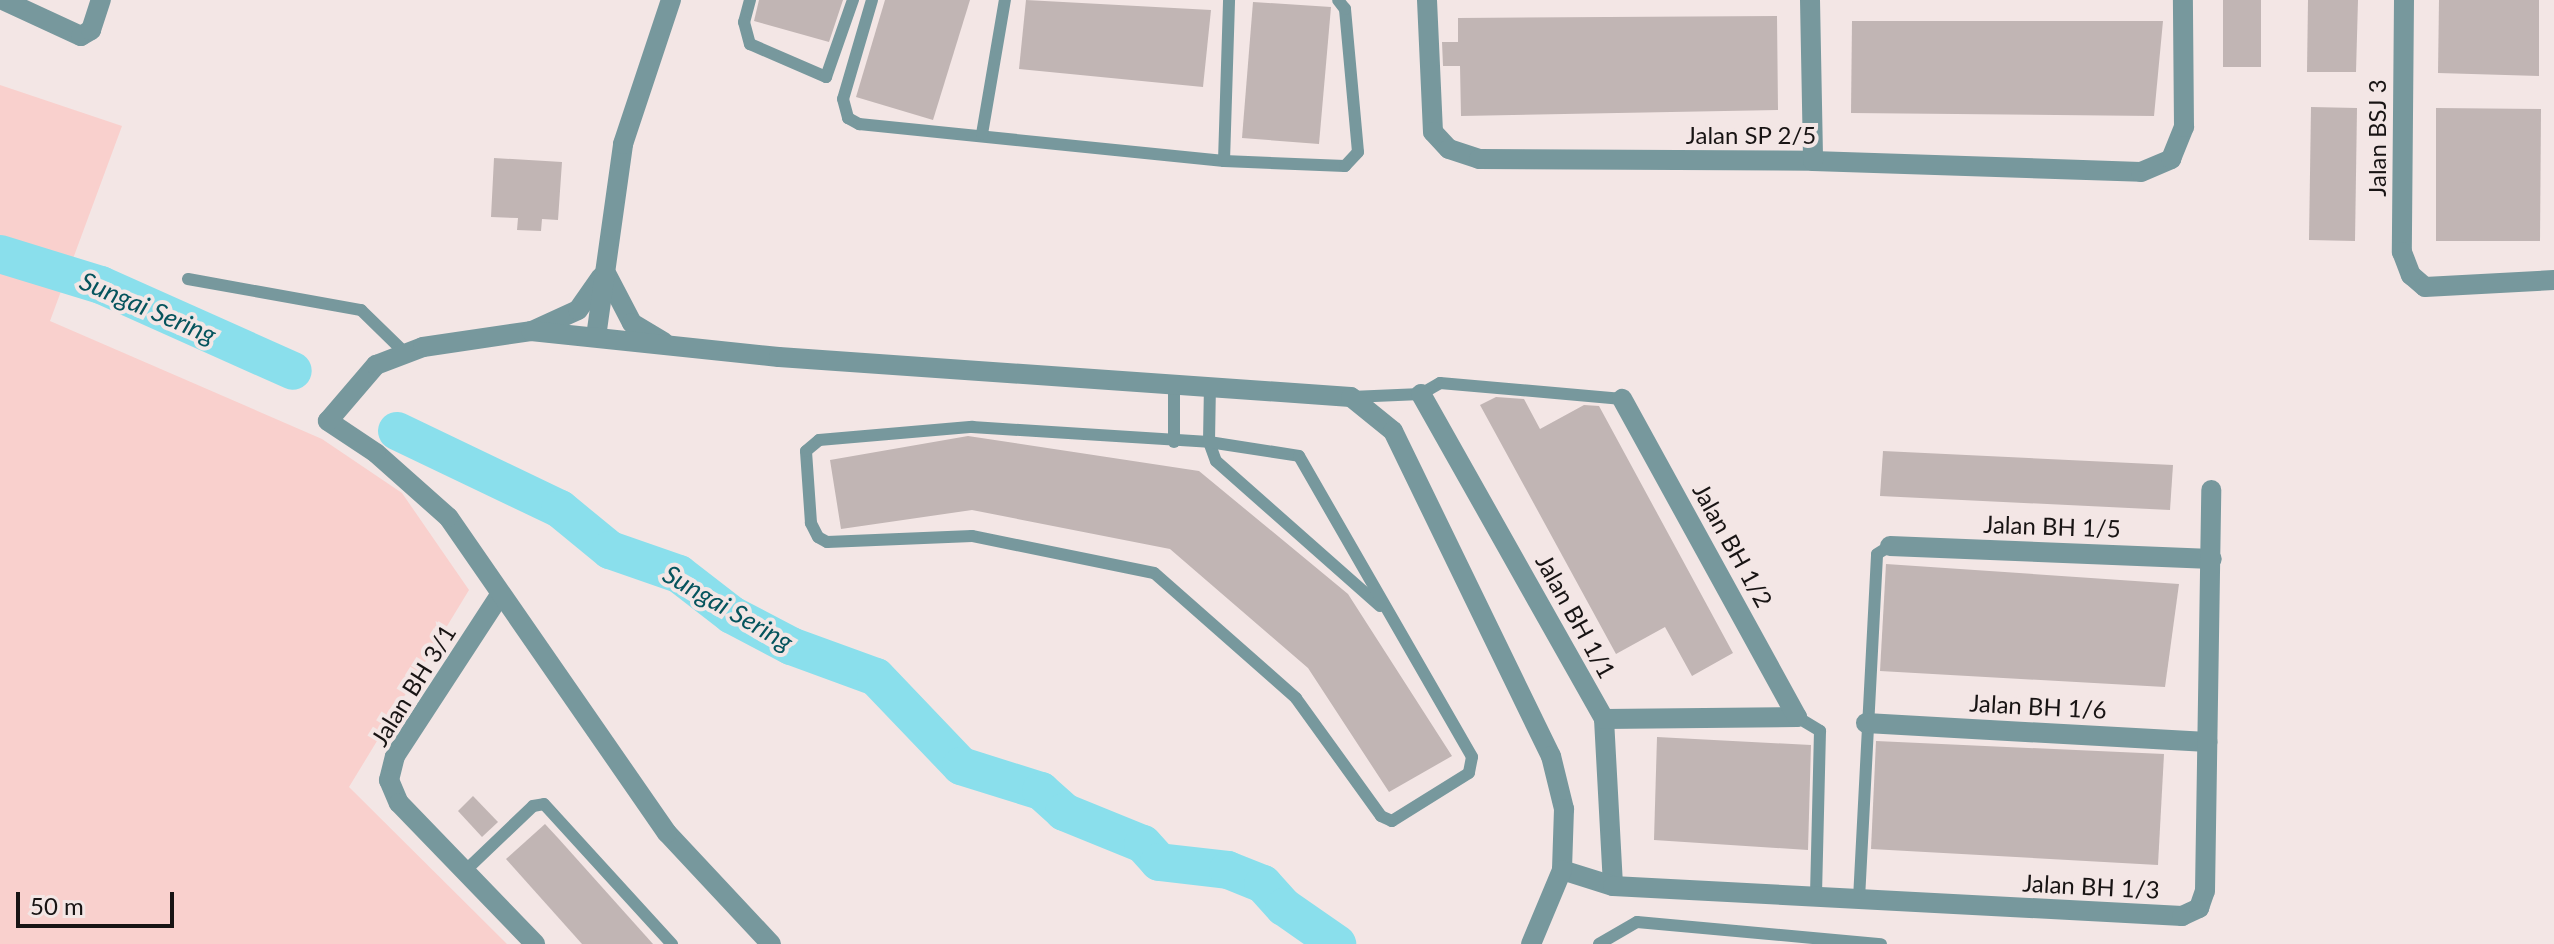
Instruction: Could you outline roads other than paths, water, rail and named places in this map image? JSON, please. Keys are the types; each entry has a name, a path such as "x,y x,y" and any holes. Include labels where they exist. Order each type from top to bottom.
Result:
{"street":[{"path":"3,0 81,36 91,30 101,0"},
{"path":"596,337 623,144 671,0"},
{"name":"Jalan SP 2/5","path":"1427,0 1433,132 1449,149 1479,159 1813,161 2141,172 2171,159 2184,127 2183,0"},
{"path":"1810,0 1813,161"},
{"name":"Jalan BSJ 3","path":"2404,0 2402,252 2411,275 2425,287 2554,280"},
{"path":"531,331 578,310 605,271"},
{"path":"605,271 632,323 673,348"},
{"path":"771,944 667,833 448,517 376,453 328,421 368,372 404,352 531,331 673,348 1210,384 1351,397 1393,431 1551,756 1564,809 1562,870 1531,944"},
{"name":"Jalan BH 1/1","path":"1421,394 1604,719 1613,886"},
{"name":"Jalan BH 1/2","path":"1622,399 1797,717"},
{"name":"Jalan BH 1/3","path":"1562,870 1613,886 2182,916 2199,908 2205,891 2211,490"},
{"name":"Jalan BH 1/5","path":"1890,546 2212,559"},
{"name":"Jalan BH 3/1","path":"500,595 395,756 389,780 399,803 535,944"},
{"path":"1604,719 1797,717"},
{"name":"Jalan BH 1/6","path":"1866,723 2207,742"}],"lane":[{"path":"750,0 744,22 750,44 826,77 853,0"},
{"path":"872,0 843,99 848,118 870,128 982,134 1224,161 1345,166 1355,159 1345,9 1338,0"},
{"path":"982,134 1005,0"},
{"path":"1224,161 1229,0"},
{"path":"188,279 361,310 404,352"},
{"path":"1174,382 1174,442"},
{"path":"1351,397 1421,394 1440,383 1622,399"},
{"path":"1210,384 1209,442 1229,477 1386,610"},
{"path":"972,427 1209,442 1299,456 1472,757 1469,773 1392,821 1372,808 1296,698 1154,573 972,536 827,542 811,523 806,451 819,440 972,427"},
{"path":"1859,899 1877,554 1890,546"},
{"path":"1797,717 1820,731 1816,897"},
{"path":"465,871 533,806 544,804 672,944"},
{"path":"1599,944 1637,922 1881,944"}],"waterway":[{"name":"Sungai Sering","path":"0,254 101,285 293,371"},
{"name":"Sungai Sering","path":"397,431 560,509 610,550 679,574 732,615 791,646 876,677 961,766 1041,791 1064,812 1143,844 1159,862 1228,870 1263,884 1284,907 1337,944"}]}
